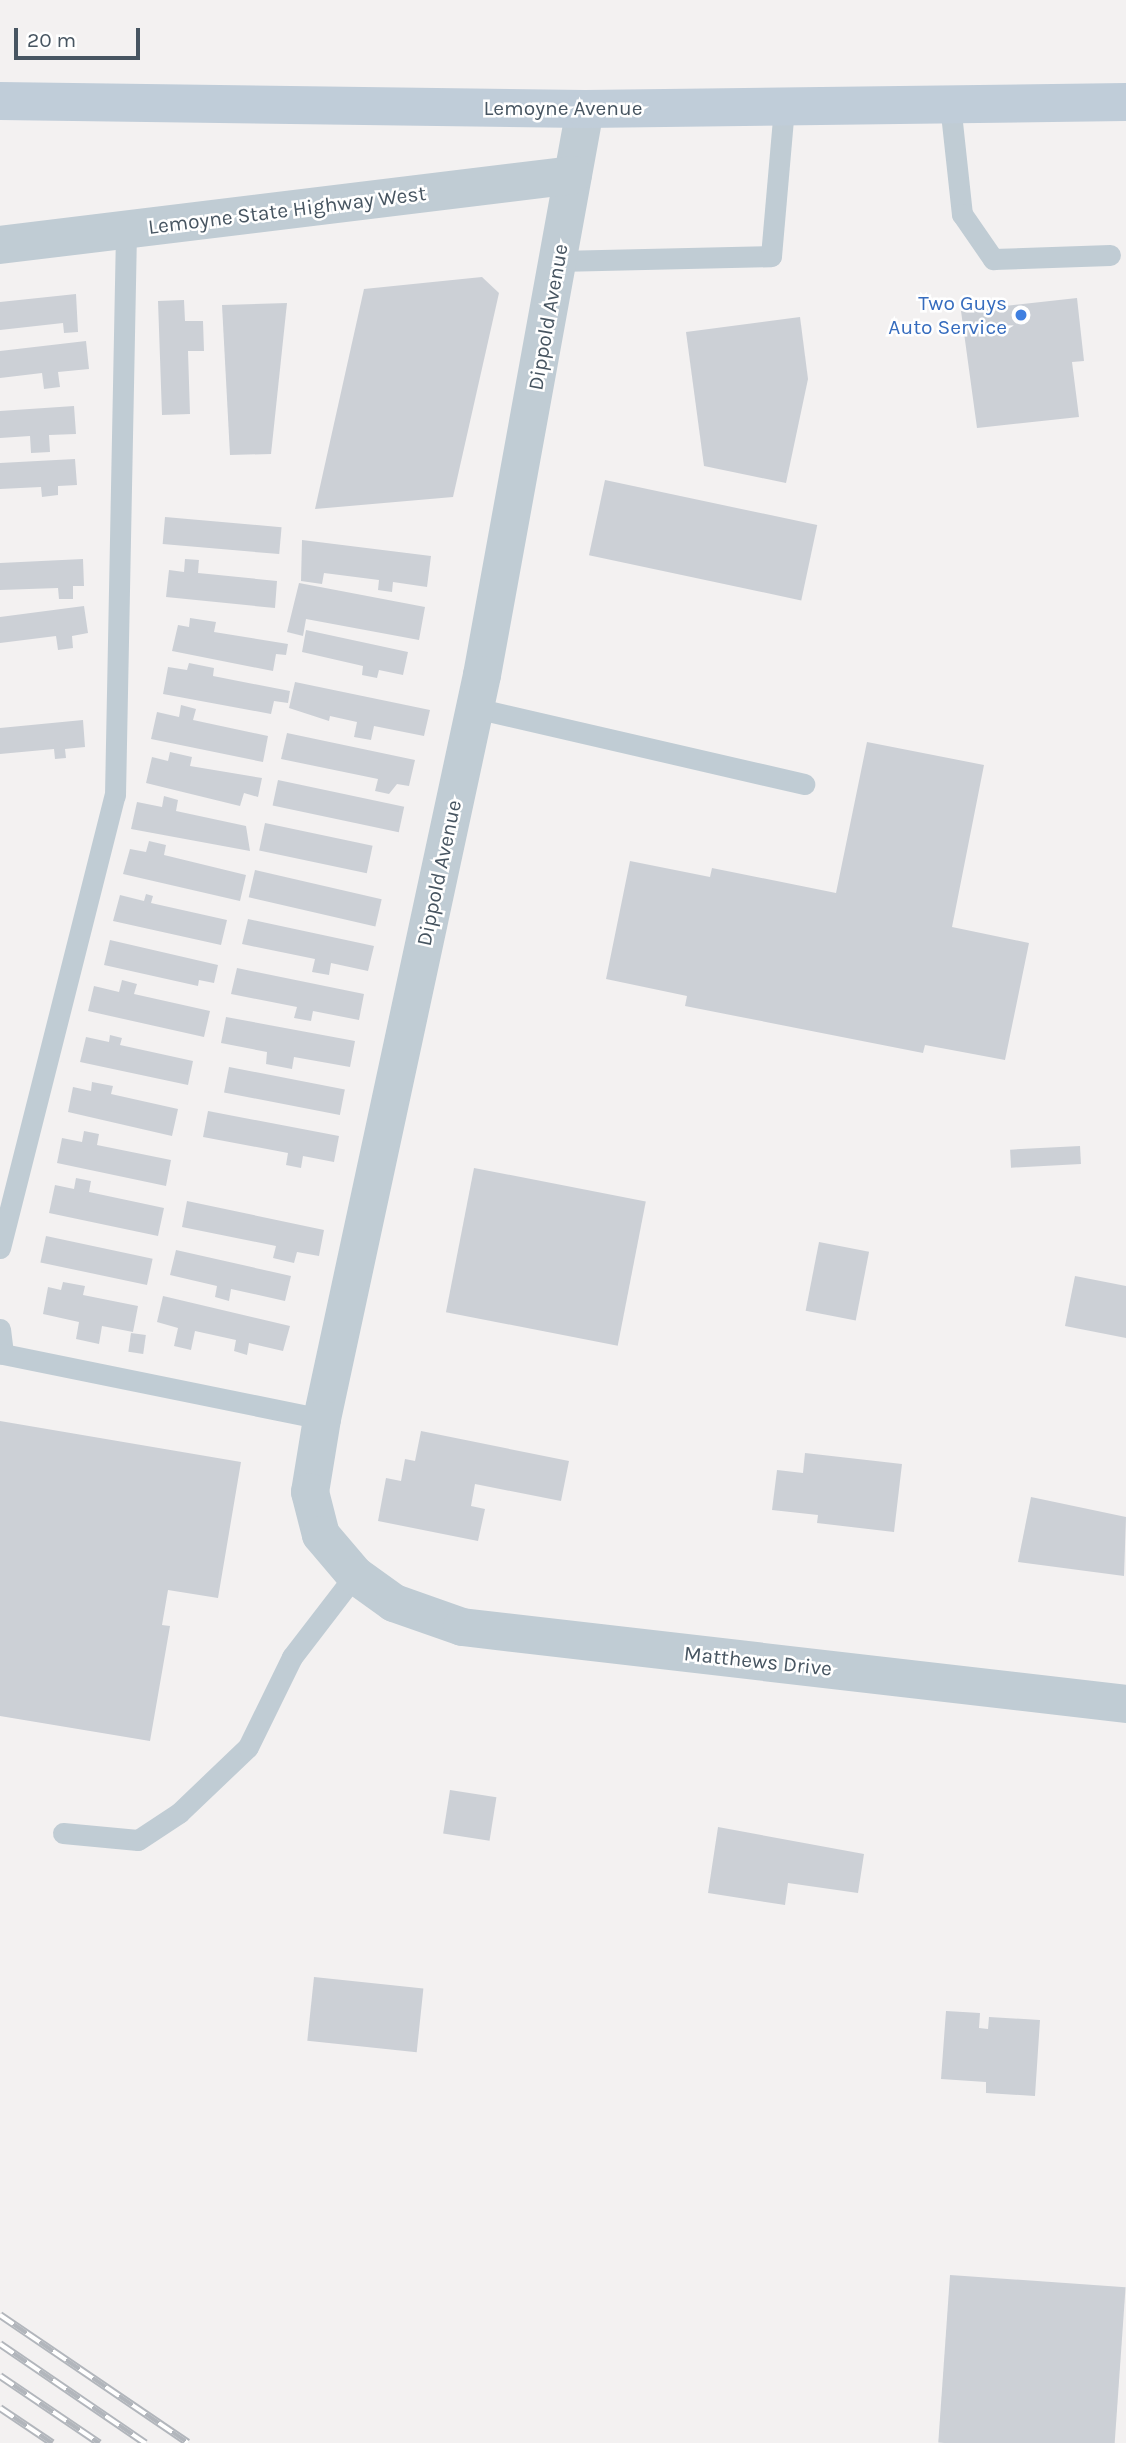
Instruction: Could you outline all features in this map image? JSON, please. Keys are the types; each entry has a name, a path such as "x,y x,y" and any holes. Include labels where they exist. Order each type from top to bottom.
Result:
{"street":[{"name":"Lemoyne Avenue","path":"0,102 585,109 1126,102"},
{"name":"Dippold Avenue","path":"394,1604 355,1575 321,1535 310,1492 322,1419 475,708 585,109"},
{"name":"Lemoyne State Highway West","path":"0,245 573,175"},
{"name":"Matthews Drive","path":"394,1604 462,1627 1126,1704"}],"lane":[{"path":"950,104 961,214 993,259 1110,255"},
{"path":"558,261 771,256 784,106"},
{"path":"0,1248 115,795 126,230"},
{"path":"475,708 804,784"},
{"path":"0,1329 3,1354 322,1419"},
{"path":"63,1833 138,1840 179,1813 248,1747 292,1657 355,1575"}],"building":[{"path":"482,277 499,293 453,497 315,509 364,289"},
{"path":"76,294 78,332 64,333 63,323 0,330 0,302"},
{"path":"1077,298 1084,361 1072,362 1079,417 977,428 961,311"},
{"path":"184,300 185,321 203,321 204,351 188,351 190,414 162,415 158,301"},
{"path":"287,303 271,454 230,455 222,305"},
{"path":"800,317 808,379 786,483 704,466 686,332"},
{"path":"86,341 89,369 58,372 60,387 44,389 42,373 0,378 0,351"},
{"path":"74,406 76,434 49,435 50,452 31,453 30,436 0,438 0,411"},
{"path":"75,459 77,485 58,486 58,495 42,497 41,487 0,489 0,463"},
{"path":"605,480 817,525 801,600 589,555"},
{"path":"165,517 282,527 279,554 163,544"},
{"path":"302,540 431,556 427,587 393,582 392,592 378,590 379,580 324,573 322,584 301,581"},
{"path":"83,559 84,586 73,586 73,599 59,599 58,588 0,590 0,563"},
{"path":"185,559 199,560 198,573 277,581 275,608 166,597 169,570 184,572"},
{"path":"299,583 425,607 419,640 306,619 303,636 287,632"},
{"path":"84,606 88,633 72,636 73,648 58,650 56,636 0,643 0,617"},
{"path":"190,618 216,622 214,632 288,644 286,655 276,654 273,671 172,651 178,625 189,627"},
{"path":"306,630 408,652 403,675 379,670 377,678 362,675 363,666 302,652"},
{"path":"189,663 214,668 213,676 290,691 288,703 274,701 271,714 163,694 168,667 187,670"},
{"path":"295,682 430,710 424,736 374,726 371,740 354,737 357,722 330,716 329,721 289,708"},
{"path":"181,705 196,709 193,720 268,736 263,762 151,739 157,712 179,717"},
{"path":"83,720 85,747 65,749 66,758 55,759 54,749 0,754 0,728"},
{"path":"287,733 415,760 409,786 397,784 389,794 375,791 378,779 281,759"},
{"path":"867,742 984,765 952,927 1029,943 1005,1060 925,1045 923,1053 685,1006 687,996 606,979 630,861 710,877 712,868 836,893"},
{"path":"170,752 192,757 190,766 262,778 258,797 244,793 240,806 146,783 152,757 168,761"},
{"path":"278,780 404,807 399,832 273,805"},
{"path":"164,796 178,800 176,811 246,826 250,851 131,829 137,802 162,807"},
{"path":"265,823 373,846 367,873 259,850"},
{"path":"149,841 166,845 164,855 246,875 240,901 123,874 130,849 146,852"},
{"path":"255,870 382,899 375,927 249,897"},
{"path":"146,894 153,896 151,903 227,920 221,945 113,921 120,895 144,901"},
{"path":"248,919 374,946 368,971 331,963 329,975 312,972 315,959 242,944"},
{"path":"110,940 218,965 214,983 199,980 198,986 104,965"},
{"path":"237,968 364,994 359,1020 313,1011 311,1021 294,1018 297,1007 231,994"},
{"path":"122,980 137,984 134,994 210,1011 204,1037 88,1011 94,986 119,992"},
{"path":"226,1017 355,1041 350,1067 294,1057 292,1069 266,1064 267,1052 221,1043"},
{"path":"110,1035 122,1038 120,1045 193,1061 188,1085 80,1062 86,1037 109,1042"},
{"path":"229,1067 345,1090 340,1115 224,1093"},
{"path":"92,1082 113,1086 111,1094 178,1109 172,1136 68,1112 73,1087 91,1091"},
{"path":"208,1111 339,1136 334,1162 303,1156 301,1168 286,1165 288,1153 203,1137"},
{"path":"84,1131 99,1134 97,1145 171,1160 166,1186 57,1163 62,1138 82,1142"},
{"path":"1080,1146 1081,1164 1011,1168 1010,1150"},
{"path":"474,1168 646,1201 618,1346 446,1312"},
{"path":"76,1178 91,1181 89,1192 164,1208 158,1236 49,1213 55,1185 74,1189"},
{"path":"187,1201 324,1230 319,1256 297,1252 294,1263 273,1258 276,1246 182,1227"},
{"path":"46,1236 153,1259 147,1285 40,1262"},
{"path":"819,1242 869,1252 856,1320 806,1311"},
{"path":"176,1250 291,1276 285,1301 231,1289 229,1301 215,1297 217,1286 170,1275"},
{"path":"1075,1276 1126,1286 1126,1338 1065,1326"},
{"path":"63,1282 85,1286 83,1295 138,1306 133,1332 102,1326 99,1344 76,1339 79,1322 43,1314 48,1287 61,1290"},
{"path":"163,1296 290,1326 283,1351 249,1343 247,1355 234,1351 236,1340 195,1331 191,1350 174,1346 178,1328 157,1322"},
{"path":"131,1333 146,1335 143,1354 128,1352"},
{"path":"0,1421 241,1462 218,1598 168,1590 162,1625 170,1626 150,1741 0,1716"},
{"path":"421,1431 569,1461 561,1501 475,1484 471,1506 485,1509 478,1541 378,1521 386,1478 401,1481 405,1459 415,1461"},
{"path":"805,1453 902,1464 894,1532 817,1523 818,1515 772,1510 777,1470 803,1473"},
{"path":"1031,1497 1126,1517 1124,1576 1018,1562"},
{"path":"450,1790 496,1797 490,1841 443,1833"},
{"path":"718,1827 864,1854 858,1893 788,1883 785,1905 708,1893"},
{"path":"314,1977 423,1988 417,2052 307,2041"},
{"path":"946,2011 980,2013 979,2028 988,2029 989,2017 1040,2020 1035,2096 986,2093 986,2082 941,2079"},
{"path":"950,2275 1126,2287 1115,2443 938,2443"}],"railway":[{"path":"0,2315 188,2443"},
{"path":"0,2344 145,2443"},
{"path":"0,2376 99,2443"},
{"path":"0,2408 52,2443"}],"place":[{"name":"Two Guys Auto Service","path":"1021,315"}]}
